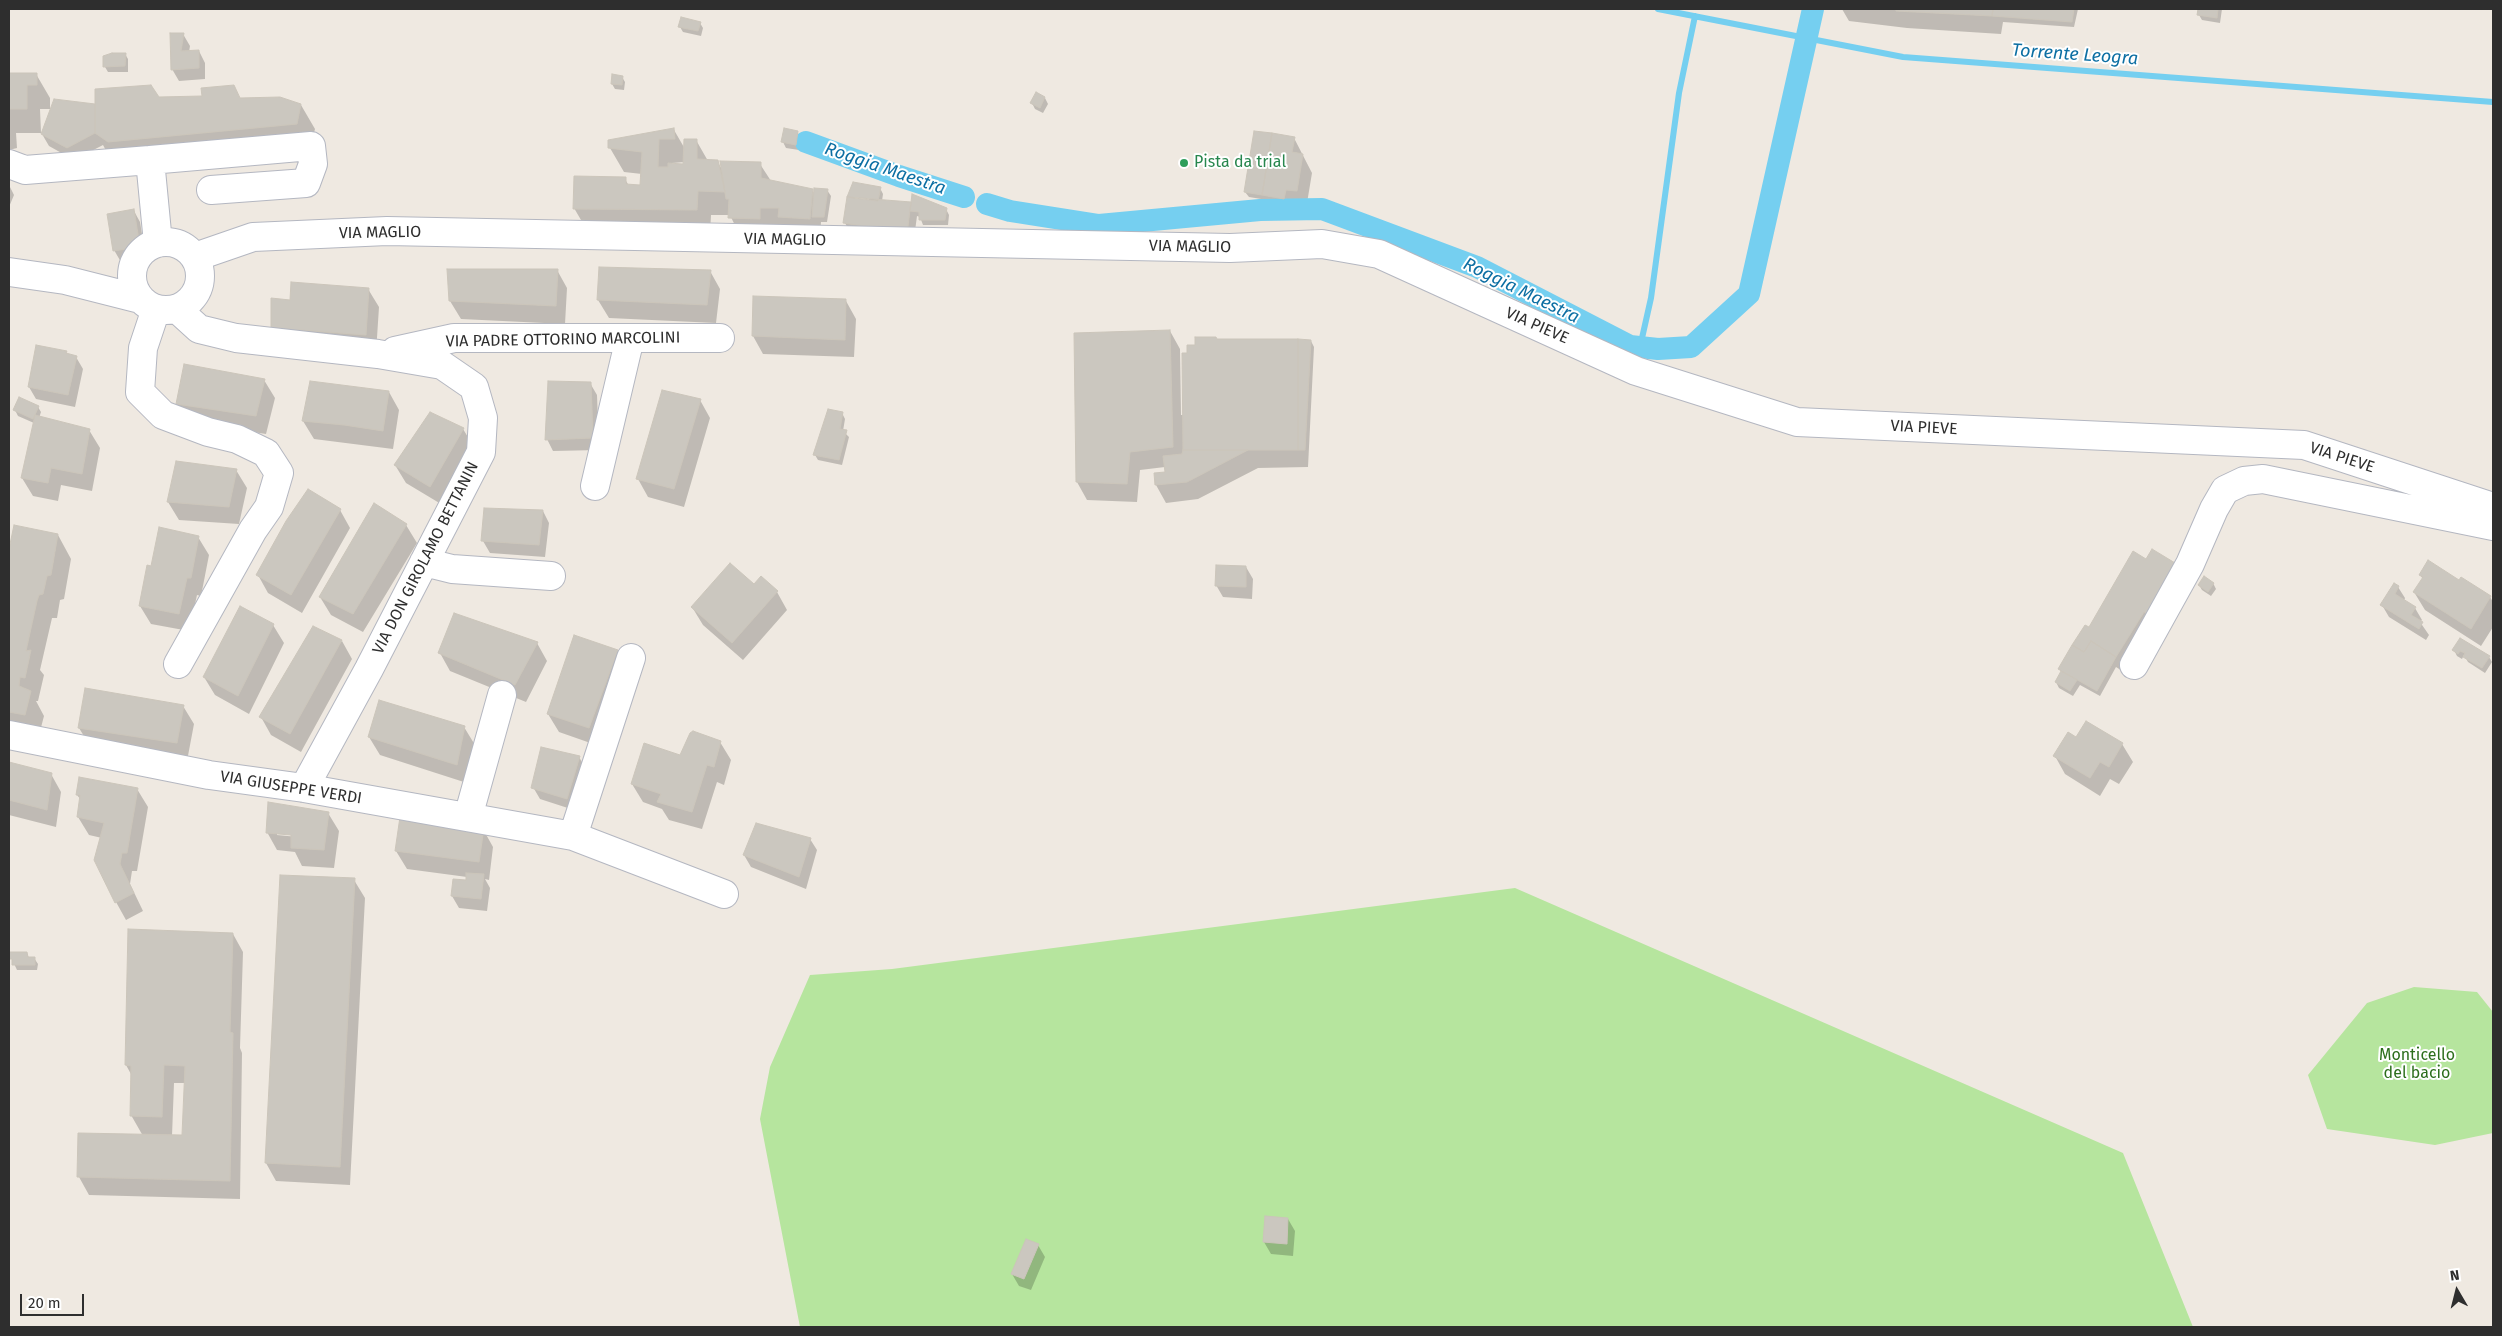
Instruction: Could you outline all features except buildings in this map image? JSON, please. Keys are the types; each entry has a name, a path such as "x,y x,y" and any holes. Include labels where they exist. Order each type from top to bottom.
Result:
{"street":[{"path":"9,164 25,170 311,146 313,164 306,182 211,190"},
{"path":"150,160 158,243"},
{"name":"VIA MAGLIO","path":"194,257 253,237 387,231 1230,248 1322,244 1378,254"},
{"path":"9,272 65,280 158,306 194,297 198,288 199,266 188,249 179,244 158,243 143,251 133,265 132,283 158,306"},
{"name":"VIA PIEVE","path":"1378,254 1636,371 1797,422 2304,445 2493,507"},
{"path":"65,280 133,265"},
{"path":"158,306 143,348 140,392 163,415 208,432 237,439 266,453 279,473 269,507 253,530 178,664"},
{"name":"VIA DON GIROLAMO BETTANIN","path":"158,306 199,329 236,338 378,354 442,364 474,387 483,418 481,452 304,788"},
{"name":"VIA PADRE OTTORINO MARCOLINI","path":"378,354 454,338 720,338"},
{"path":"595,486 630,338"},
{"name":"VIA PIEVE","path":"2134,665 2190,564 2214,509 2226,490 2244,481 2263,479 2493,526"},
{"path":"424,562 452,569 551,576"},
{"path":"573,836 631,658"},
{"path":"468,818 502,695"},
{"name":"VIA GIUSEPPE VERDI","path":"9,735 209,775 304,788 573,836 724,894"}],"green space":[{"path":"1515,888 2123,1153 2193,1327 800,1327 760,1119 770,1067 810,975 892,969"},
{"name":"Monticello del bacio","path":"2414,987 2477,992 2493,1012 2493,1133 2435,1145 2327,1129 2308,1075 2367,1003"}],"waterway":[{"name":"Torrente Leogra","path":"1658,9 1903,57 2493,102"},
{"name":"Roggia Maestra","path":"987,204 1010,211 1099,225 1260,210 1322,209 1477,267 1630,346 1658,349 1691,347 1749,294 1813,9"},
{"path":"1640,347 1651,298 1679,93 1695,16"},
{"name":"Roggia Maestra","path":"806,142 899,176 964,197"}],"place":[{"name":"Pista da trial","path":"1184,163"}]}
